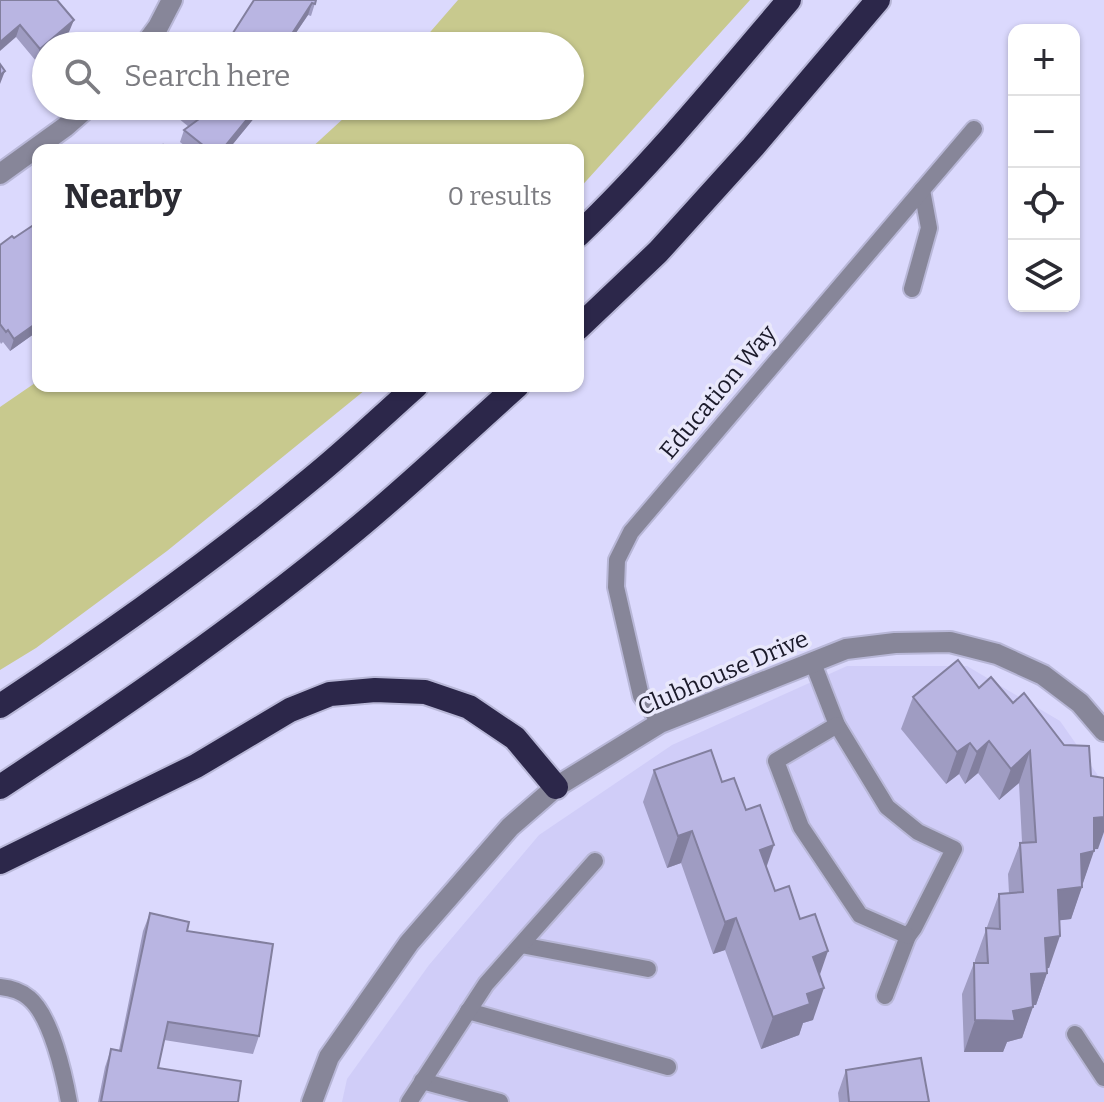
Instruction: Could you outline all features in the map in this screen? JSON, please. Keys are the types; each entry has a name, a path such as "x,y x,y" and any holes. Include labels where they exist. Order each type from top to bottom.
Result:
{"highway":[{"path":"584,229 702,102 789,0"},
{"path":"584,322 658,252 753,147 878,0"},
{"path":"0,706 190,574 311,479 409,392"},
{"path":"0,787 90,728 230,628 354,531 510,392"},
{"path":"0,862 196,766 290,710 330,694 375,690 425,692 469,707 515,738 556,787"}],"street":[{"path":"154,32 172,0"},
{"path":"41,144 73,120"},
{"path":"0,174 32,151"},
{"name":"Clubhouse Drive","path":"312,1102 329,1057 409,943 510,827 556,787 660,723 846,649 895,643 950,642 997,654 1043,675 1080,703 1104,731"}],"lane":[{"name":"Education Way","path":"660,723 641,696 616,587 617,560 631,532 974,129"},
{"path":"912,289 929,228 922,190"},
{"path":"813,663 837,725 887,807 918,832 954,849 908,936 885,996"},
{"path":"837,725 776,761 801,827 860,915 908,936"},
{"path":"409,1102 486,984 595,861"},
{"path":"521,945 648,969"},
{"path":"0,987 11,988 29,998 39,1011 49,1031 69,1102"},
{"path":"468,1011 668,1067"},
{"path":"1075,1034 1104,1078"},
{"path":"422,1081 500,1102"}],"shaded area":[{"path":"847,666 967,666 1060,721 1104,784 1104,1102 342,1102 347,1079 429,965 539,835 672,745"}],"green space":[{"path":"458,0 750,0 584,183 584,144 316,144 342,120 584,120 584,32 430,32"},
{"path":"32,385 32,392 363,392 167,551 36,648 0,670 0,407"}],"building":[{"path":"0,0 57,0 74,20 60,32 32,32 32,39 20,25 0,42"},
{"path":"254,0 316,0 293,32 234,32"},
{"path":"198,120 247,120 227,144 202,144 184,130"},
{"path":"32,226 32,326 14,339 0,324 0,245 12,236 14,238"},
{"path":"958,660 979,688 991,677 1013,703 1024,693 1064,745 1089,746 1091,776 1104,778 1104,817 1094,818 1094,851 1081,854 1082,887 1058,890 1060,936 1045,938 1047,973 1031,974 1033,1007 1013,1011 1015,1021 975,1020 974,963 988,963 986,928 1000,929 999,894 1023,892 1020,843 1036,842 1030,751 1011,769 989,741 977,752 970,743 957,752 913,697"},
{"path":"711,750 722,782 734,778 746,810 760,805 774,845 760,850 775,891 789,886 800,919 815,914 828,951 813,957 824,988 807,994 810,1004 773,1017 736,918 725,922 692,831 678,836 654,770"},
{"path":"150,913 189,922 187,931 273,944 259,1036 168,1022 158,1068 241,1081 238,1102 101,1102 111,1049 121,1051"},
{"path":"921,1058 929,1102 849,1102 846,1070"}]}
